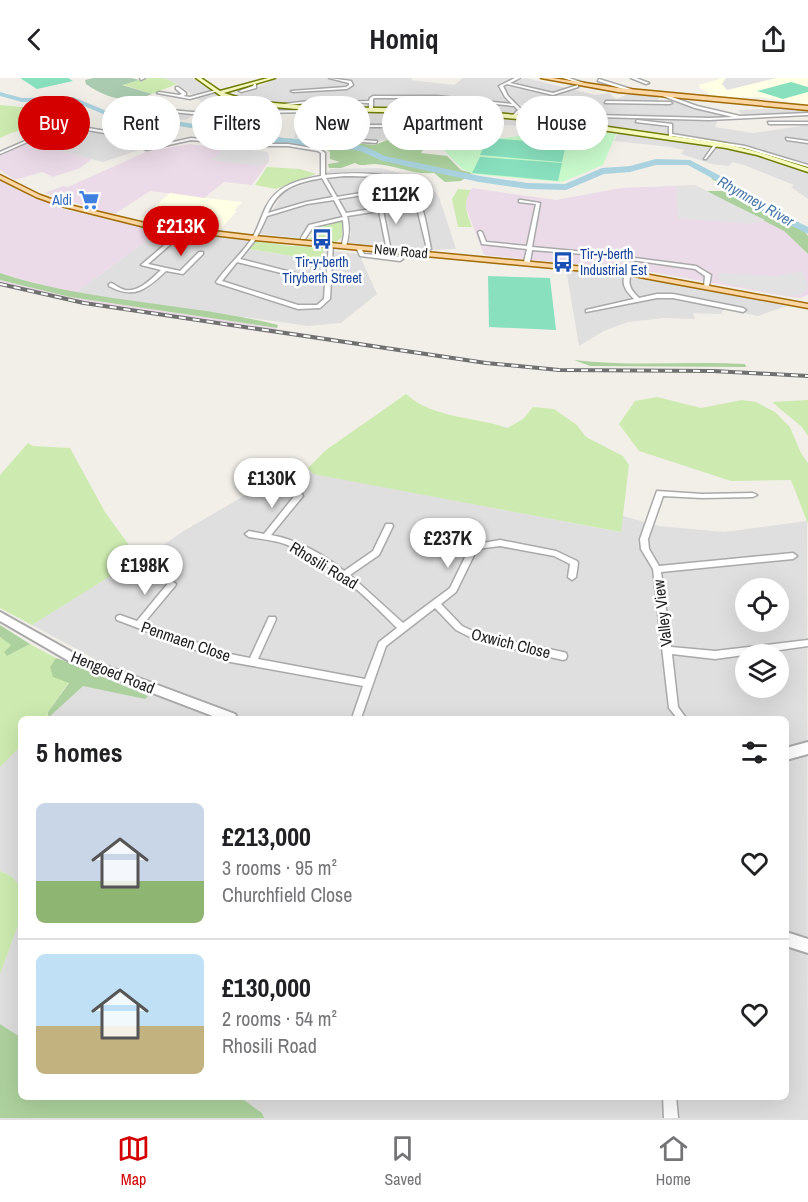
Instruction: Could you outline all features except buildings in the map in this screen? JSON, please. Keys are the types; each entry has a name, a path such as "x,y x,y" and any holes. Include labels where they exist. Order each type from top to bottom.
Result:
{"main road":[{"path":"198,78 226,96"},
{"path":"217,92 255,85 273,78"},
{"path":"543,78 630,91 808,108"},
{"path":"371,109 382,109"},
{"path":"504,116 671,136 759,154 808,168"},
{"name":"New Road","path":"0,177 43,198 145,225 255,238 628,273 808,306"}],"street":[{"path":"293,91 351,86 350,82 331,78"},
{"path":"501,78 512,80"},
{"path":"514,105 502,92 501,86 518,78"},
{"path":"565,78 582,83"},
{"path":"633,78 645,84"},
{"path":"599,80 630,91 655,79"},
{"path":"506,83 553,94 577,86"},
{"path":"241,92 255,85"},
{"path":"177,88 185,94 180,96"},
{"path":"159,93 190,98 217,92"},
{"path":"660,94 696,107 746,119"},
{"path":"371,109 372,98 382,96"},
{"path":"608,101 615,98"},
{"path":"608,102 670,103"},
{"path":"504,104 514,105"},
{"path":"513,117 516,114"},
{"path":"609,116 746,119 808,114"},
{"path":"609,116 671,125 671,136 745,147 808,168"},
{"path":"727,120 757,123"},
{"path":"768,123 808,123"},
{"path":"0,153 64,124 117,134 146,149 183,140 192,141"},
{"path":"787,139 808,142"},
{"path":"370,141 376,142"},
{"path":"705,158 716,144"},
{"path":"321,150 323,153 322,176 337,198 345,217 348,233 344,245"},
{"path":"331,244 327,299 322,305 313,308 298,307 220,283 255,238 272,200 280,191 293,184 322,176 375,177 396,181 407,187 414,194 429,249"},
{"path":"266,215 298,205 407,187"},
{"path":"521,201 538,203 527,262"},
{"path":"303,238 311,226 416,203"},
{"path":"381,209 388,246"},
{"path":"184,230 144,265 182,273 201,253"},
{"path":"480,232 484,243 596,254 696,268 708,275 706,286"},
{"path":"358,247 362,255 400,259"},
{"path":"237,260 327,283"},
{"path":"111,285 122,291 140,291 164,270"},
{"path":"628,273 624,282 626,288 637,299"},
{"path":"599,316 591,311 637,299 673,296 743,310"},
{"path":"657,569 645,549 644,539 660,493 702,496 753,495"},
{"name":"Rhosili Road","path":"265,537 299,496"},
{"path":"344,575 376,553 389,526"},
{"name":"Rhosili Road","path":"249,534 289,542 356,582 403,628"},
{"path":"357,716 382,644 453,590 474,547 500,543 556,554 574,563 572,577"},
{"name":"Valley View","path":"680,716 674,708 657,569 793,556"},
{"path":"138,625 172,584"},
{"name":"Oxwich Close","path":"435,603 459,628 480,638 563,656"},
{"name":"Hengoed Road","path":"0,616 73,658 208,715"},
{"name":"Penmaen Close","path":"120,618 225,657 368,683"},
{"name":"Penmaen Close","path":"252,662 272,619"},
{"path":"666,650 716,655 808,643"},
{"path":"789,753 808,748"},
{"path":"789,940 808,946"},
{"path":"669,1100 671,1118"}],"shaded area":[{"path":"132,78 139,80 122,85 152,94 110,96 86,84 85,80"},
{"path":"164,78 193,78 221,96 194,96"},
{"path":"277,78 413,78 411,80 454,85 463,78 514,78 502,82 498,88 502,96 382,96 382,108 370,108 370,96 294,96 294,105 282,105 282,96 228,95 245,93"},
{"path":"526,78 595,95 609,93 616,99 632,93 649,94 656,96 660,102 673,102 738,118 718,118 715,127 753,133 808,125 808,165 759,149 710,139 608,126 608,96 516,96 516,103 506,95 504,87 507,83"},
{"path":"723,78 808,78 808,105 761,97 716,98 700,88 699,85"},
{"path":"726,78 776,78 727,90 722,84"},
{"path":"504,98 516,109 508,115 504,115"},
{"path":"282,107 290,108 288,111 282,111"},
{"path":"791,108 807,110 808,113 745,117 738,110"},
{"path":"370,111 382,111 382,140 370,141"},
{"path":"180,112 192,114 187,119 180,120"},
{"path":"504,118 516,119 516,125 504,125"},
{"path":"90,130 102,132 102,150 139,150 103,162 56,150 90,150"},
{"path":"618,133 703,143 789,166 808,174 808,199 791,187 794,185 744,165 732,162 729,166 712,164 681,154 684,150 614,141"},
{"path":"192,144 192,150 233,150 269,155 269,161 252,185 224,182 204,198 150,191 113,215 44,193 63,186 68,187 148,151 180,150 180,146"},
{"path":"18,145 18,150 56,150 92,159 80,168 53,177 42,172 15,180 0,170 0,154"},
{"path":"219,150 268,152 268,163 258,166 211,160 222,151"},
{"path":"381,168 425,180 439,197 456,249 428,250 347,243 351,235 348,217 310,224 299,238 259,234 284,191 317,180 331,169"},
{"path":"0,181 63,209 160,231 75,293 0,273"},
{"path":"695,185 784,231 808,254 808,295 800,298 790,297 651,272 484,255 465,205 465,199 472,188 556,200 621,188"},
{"path":"695,185 765,220 750,224 678,218 676,186"},
{"path":"170,193 242,202 219,231 139,220"},
{"path":"160,231 248,240 243,248 323,261 324,250 359,254 377,294 341,323 308,326 75,293"},
{"path":"566,269 682,285 787,306 758,316 724,309 721,314 693,313 695,319 663,318 628,322 604,331 579,346"},
{"path":"802,271 808,287 801,294 787,296 720,282 718,273 777,276"},
{"path":"0,280 70,297 277,328 273,334 81,304 0,286"},
{"path":"290,469 620,532 623,516 659,526 724,532 807,521 808,1118 264,1118 262,1113 244,1100 789,1100 789,716 49,716 84,674 93,658 32,625 128,565 133,566 182,532"},
{"path":"18,749 18,884 11,876 0,871 0,767"},
{"path":"18,925 18,1035 0,1024 0,974"}],"green space":[{"path":"20,78 68,78 73,81 37,89"},
{"path":"149,78 164,78 177,84 152,94 121,84"},
{"path":"791,82 808,87 808,92 783,99 757,91"},
{"path":"0,105 18,107 18,131 0,138"},
{"path":"608,133 616,134 603,165 562,182 474,174 462,169 444,150 504,150 505,138 516,136 516,150 608,150"},
{"path":"504,139 516,140 516,150 565,150 562,162 480,155 482,150 504,150"},
{"path":"382,142 382,150 423,150 421,153 447,156 461,170 472,173 461,181 445,182 434,173 418,173 374,164 355,163 341,168 329,168 328,164 340,162 330,159 330,152 328,150 370,150 370,145"},
{"path":"480,157 562,163 558,181 472,173"},
{"path":"267,167 300,169 316,174 276,189 255,185"},
{"path":"713,178 739,194 760,211 804,231 808,236 808,254 784,231 706,191 726,191 718,182 711,179"},
{"path":"458,189 471,190 466,204 472,227 458,227 452,199"},
{"path":"342,220 342,237 336,242 307,239 316,236 309,233 319,225"},
{"path":"256,241 290,246 324,247 323,261 249,249"},
{"path":"0,273 69,291 209,311 278,325 277,328 70,297 0,280"},
{"path":"488,276 550,278 556,330 489,327"},
{"path":"574,360 617,363 745,364 746,367 590,366"},
{"path":"406,394 441,413 507,428 523,419 533,407 554,409 577,425 586,437 623,456 629,465 621,532 313,474 308,468 326,450"},
{"path":"657,397 701,408 742,400 756,402 775,412 790,427 808,463 808,524 791,480 731,481 639,451 619,424 635,401"},
{"path":"808,400 808,436 802,427 772,402"},
{"path":"28,443 33,446 70,448 105,512 136,555 128,565 32,625 0,608 0,475"},
{"path":"0,625 30,644 7,656 4,652 11,645 0,637"},
{"path":"0,637 12,645 7,656 30,644 56,658 50,667 69,682 47,716 18,716 18,749 0,767"},
{"path":"56,658 148,696 145,699 83,686 48,716 48,712 69,683 53,677 50,667"},
{"path":"0,871 11,876 18,884 18,925 0,974"},
{"path":"0,1024 18,1035 18,1100 244,1100 262,1113 264,1118 0,1118"}],"waterway":[{"name":"Rhymney River","path":"0,94 22,100 73,99 120,119 156,120 284,141 344,145 363,149 383,158 479,179 528,186 566,187 602,171 630,169 656,162 690,163 731,185 757,205 808,231"}],"railway":[{"path":"0,284 84,303 486,363 559,370 713,371 808,376"}],"place":[{"name":"Aldi","path":"89,200"},
{"name":"Tir-y-berth Tiryberth Street","path":"322,239"},
{"name":"Tir-y-berth Industrial Est","path":"563,262"}]}
